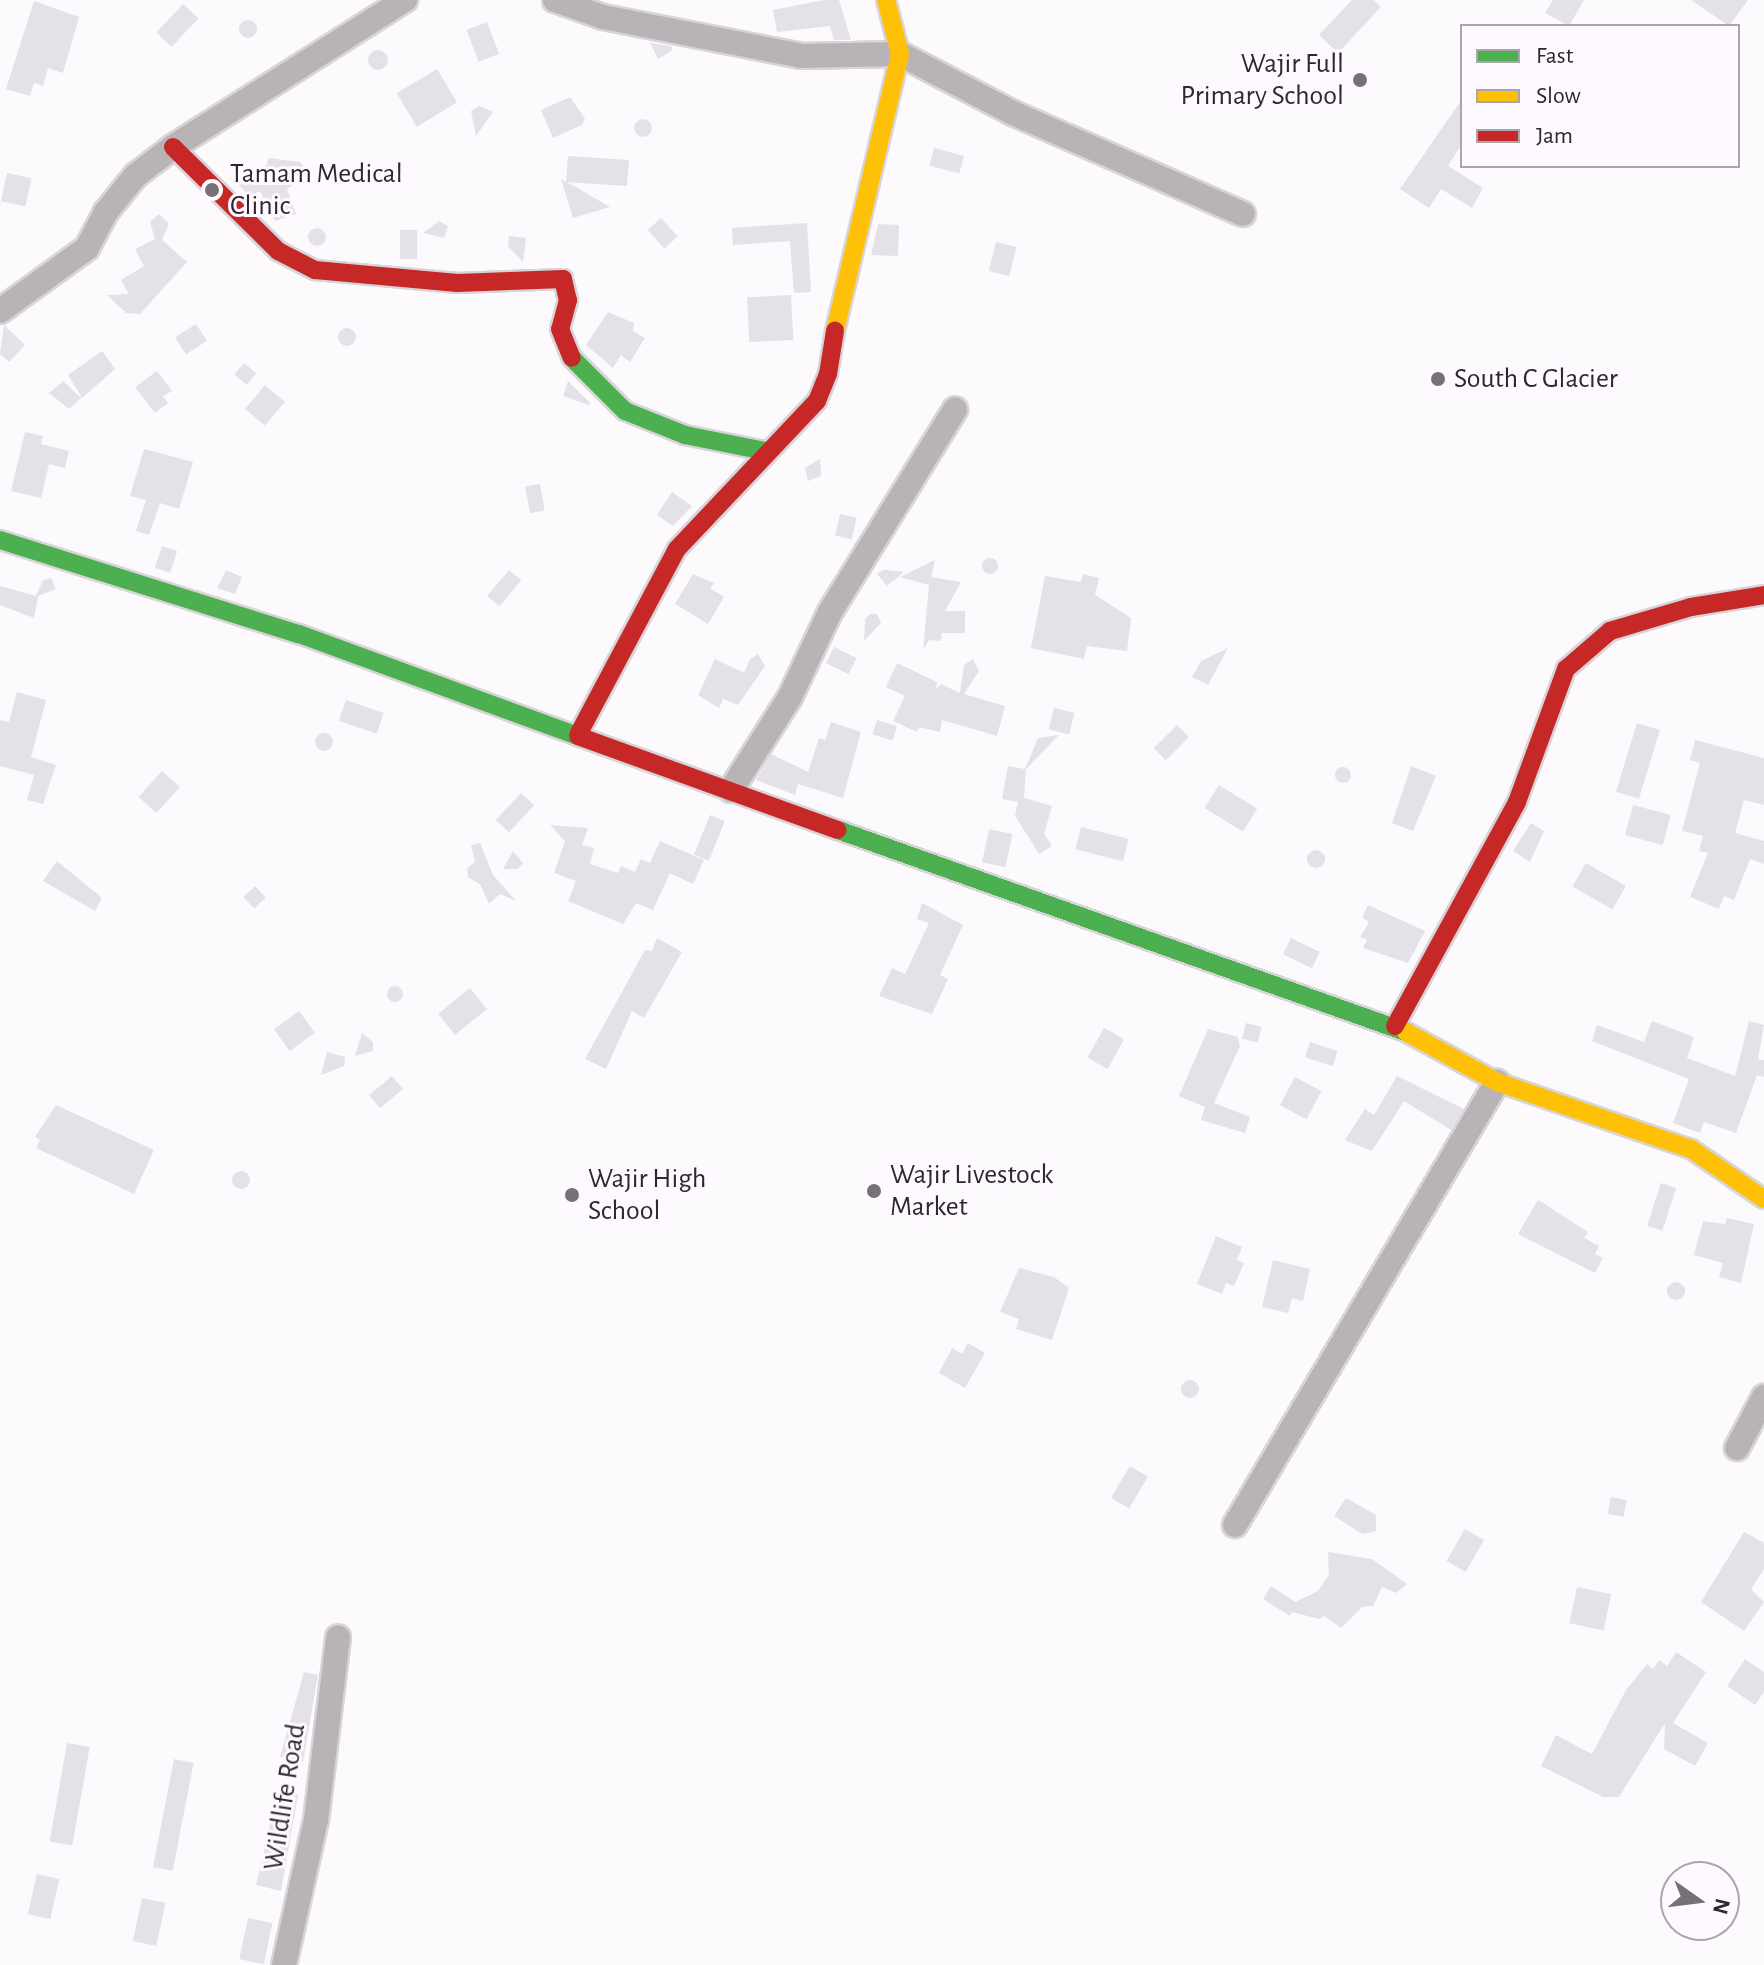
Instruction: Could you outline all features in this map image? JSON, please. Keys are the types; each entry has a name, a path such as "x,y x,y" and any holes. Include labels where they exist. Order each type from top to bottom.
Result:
{"street":[{"path":"0,311 87,248 106,212 135,176 173,147 405,0"},
{"path":"555,0 603,17 801,56 900,54 1013,113 1243,214"},
{"path":"579,733 677,549 765,451 817,401 828,374 838,308 900,54 886,0"},
{"path":"173,147 278,251 315,270 457,283 563,279 568,300 560,329 567,353 625,411 685,435 765,451"},
{"path":"731,790 790,697 830,612 955,410"},
{"path":"0,540 299,634 579,733 1197,961 1395,1026 1497,1082 1691,1149 1764,1199"},
{"path":"1395,1026 1517,802 1566,669 1610,631 1691,607 1764,595"},
{"path":"1235,1525 1497,1082"},
{"path":"1737,1448 1764,1397"},
{"name":"Wildlife Road","path":"284,1965 316,1820 338,1637"}],"building":[{"path":"839,0 851,40 834,40 830,26 777,32 773,10"},
{"path":"1352,0 1373,0 1381,7 1338,53 1319,35"},
{"path":"1553,0 1584,0 1570,24 1545,13"},
{"path":"1691,0 1748,0 1730,24"},
{"path":"34,1 79,17 63,73 48,68 43,86 34,83 30,96 6,89"},
{"path":"183,4 198,18 172,47 156,33"},
{"path":"248,20 257,29 248,38 239,29"},
{"path":"487,22 499,54 479,62 466,30"},
{"path":"650,43 671,46 673,50 658,59"},
{"path":"374,50 382,50 388,60 382,70 374,70 368,64 368,56"},
{"path":"437,69 457,102 417,127 397,93"},
{"path":"570,97 585,119 582,125 553,138 541,110"},
{"path":"1460,102 1460,147 1448,166 1483,188 1472,208 1441,189 1429,208 1400,189"},
{"path":"479,106 493,112 476,136 471,111"},
{"path":"643,119 652,128 643,137 634,128"},
{"path":"934,148 964,156 959,173 929,165"},
{"path":"568,156 629,160 627,186 567,182 610,207 573,218 561,179 566,182"},
{"path":"268,158 300,162 309,175 287,189 296,214 275,221 260,191 249,196 235,181 267,165"},
{"path":"7,173 31,178 25,207 1,201"},
{"path":"159,214 169,224 162,240 187,262 140,314 126,313 107,295 129,294 121,280 144,266 135,249 155,239 150,222"},
{"path":"661,218 678,237 664,249 648,230"},
{"path":"439,221 448,226 444,238 423,233"},
{"path":"807,223 811,292 794,293 790,241 733,245 732,228"},
{"path":"878,224 899,225 898,256 871,255"},
{"path":"317,228 326,237 317,246 308,237"},
{"path":"400,230 417,230 417,259 400,259"},
{"path":"509,236 526,238 523,262 508,246"},
{"path":"996,242 1016,247 1009,276 989,271"},
{"path":"791,295 793,340 749,342 747,297"},
{"path":"608,312 634,323 633,331 645,338 630,362 621,355 613,368 586,345"},
{"path":"196,324 207,341 186,354 175,338"},
{"path":"4,325 25,345 9,362 0,354"},
{"path":"347,328 356,337 347,346 338,337"},
{"path":"102,351 115,369 82,398 68,375"},
{"path":"244,363 256,373 247,385 234,374"},
{"path":"157,371 172,391 163,396 168,403 155,413 135,387"},
{"path":"63,381 81,398 69,409 49,393"},
{"path":"568,381 590,403 589,405 563,396"},
{"path":"265,385 285,402 265,425 245,409"},
{"path":"25,432 43,436 41,444 69,451 65,468 49,464 41,498 11,491"},
{"path":"144,449 193,462 179,509 160,503 149,535 136,531 146,500 130,496"},
{"path":"820,459 821,476 808,481 805,468"},
{"path":"540,484 545,511 530,513 525,487"},
{"path":"672,492 692,506 673,526 657,515"},
{"path":"840,514 857,518 852,539 835,535"},
{"path":"162,546 177,551 170,573 155,568"},
{"path":"987,558 993,558 998,566 996,572 987,574 982,569 982,563"},
{"path":"935,560 931,577 961,582 945,611 965,611 965,633 942,633 941,641 929,640 923,650 929,585 900,577"},
{"path":"226,570 242,577 235,594 217,588"},
{"path":"509,570 521,580 499,606 487,596"},
{"path":"883,570 904,572 887,586 877,574"},
{"path":"693,574 714,583 710,588 724,597 708,624 675,604"},
{"path":"1083,574 1099,578 1095,595 1131,618 1127,651 1087,646 1084,659 1031,648 1045,576 1081,582"},
{"path":"51,578 56,589 38,596 34,618 0,605 0,586 36,596 43,580"},
{"path":"870,614 877,614 881,623 864,641 865,619"},
{"path":"834,647 856,658 849,674 826,663"},
{"path":"1228,648 1208,685 1192,677 1201,661"},
{"path":"758,654 765,666 738,705 723,699 719,708 698,695 715,659 744,673 750,659"},
{"path":"973,659 979,671 964,694 1005,706 997,736 942,720 940,732 919,727 917,732 893,721 905,696 886,687 897,663 937,682 936,689 941,684 960,693 964,665"},
{"path":"17,692 46,700 31,757 56,765 43,804 27,800 34,775 0,766 0,720 9,722"},
{"path":"346,700 384,713 377,734 339,721"},
{"path":"1054,708 1074,713 1069,734 1049,729"},
{"path":"877,720 897,726 893,740 873,734"},
{"path":"831,722 861,732 843,798 798,784 795,795 756,780 771,754 808,772 819,738 825,740"},
{"path":"1637,723 1660,730 1639,799 1616,792"},
{"path":"1177,725 1189,737 1166,760 1154,748"},
{"path":"324,733 333,742 324,751 315,742"},
{"path":"1059,735 1026,769 1024,798 1052,806 1044,834 1052,846 1039,854 1015,816 1018,802 1002,799 1008,766 1025,769 1038,738"},
{"path":"1695,740 1764,758 1764,805 1744,800 1735,833 1764,841 1764,864 1750,859 1734,900 1724,896 1719,909 1690,897 1708,853 1699,851 1703,836 1682,831 1700,763 1690,760"},
{"path":"1411,766 1436,776 1413,831 1392,823"},
{"path":"1343,767 1349,769 1349,781 1343,783 1337,781 1335,775 1337,769"},
{"path":"162,771 180,787 156,813 139,797"},
{"path":"1219,785 1257,809 1243,832 1205,808"},
{"path":"521,793 534,805 509,832 496,820"},
{"path":"1633,805 1671,815 1663,845 1625,835"},
{"path":"710,815 725,821 709,861 694,855"},
{"path":"1531,823 1544,831 1530,862 1513,851"},
{"path":"550,825 588,828 582,845 594,848 590,864 618,873 621,866 635,872 641,859 650,863 660,841 704,860 693,884 670,873 653,910 636,903 623,924 568,901 576,881 554,873 565,841"},
{"path":"1081,827 1129,839 1123,861 1075,849"},
{"path":"989,829 1012,834 1005,867 982,862"},
{"path":"480,843 493,875 516,901 500,894 489,904 480,884 468,877 467,868 475,862 471,845"},
{"path":"1316,850 1325,859 1316,868 1307,859"},
{"path":"513,851 523,863 518,869 503,869"},
{"path":"57,861 102,898 95,911 43,881"},
{"path":"1586,863 1626,886 1612,909 1572,886"},
{"path":"255,886 266,898 254,909 243,897"},
{"path":"922,903 963,925 940,975 948,979 932,1014 879,996 892,968 905,974 929,923 917,919"},
{"path":"1368,905 1425,931 1408,963 1363,948 1367,940 1360,937 1369,922 1362,917"},
{"path":"657,938 682,952 644,1018 632,1011 606,1069 585,1059 645,950 652,951"},
{"path":"1291,938 1320,952 1312,968 1283,954"},
{"path":"392,986 398,986 403,994 401,1000 392,1002 387,997 387,991"},
{"path":"470,988 487,1009 455,1035 438,1014"},
{"path":"299,1011 315,1033 290,1051 274,1029"},
{"path":"1652,1021 1694,1037 1687,1058 1735,1076 1749,1021 1764,1025 1758,1059 1764,1060 1764,1077 1757,1075 1736,1133 1704,1122 1700,1133 1673,1123 1689,1079 1592,1041 1597,1025 1644,1042"},
{"path":"1246,1023 1262,1027 1258,1042 1242,1039"},
{"path":"1104,1028 1124,1039 1108,1069 1088,1058"},
{"path":"1208,1029 1238,1037 1240,1046 1214,1103 1250,1117 1245,1133 1201,1120 1205,1107 1179,1096"},
{"path":"362,1033 373,1042 373,1051 355,1056"},
{"path":"1310,1042 1338,1051 1333,1066 1305,1057"},
{"path":"327,1052 345,1057 344,1066 321,1075"},
{"path":"392,1076 403,1089 380,1108 369,1095"},
{"path":"1397,1076 1464,1109 1451,1130 1404,1101 1372,1151 1345,1140 1365,1109 1374,1115"},
{"path":"1295,1077 1321,1091 1306,1119 1280,1105"},
{"path":"56,1105 154,1150 134,1194 36,1148 40,1140 35,1137"},
{"path":"237,1171 245,1171 250,1180 248,1187 237,1189 232,1184 232,1176"},
{"path":"1661,1183 1676,1188 1662,1231 1647,1226"},
{"path":"1538,1200 1588,1232 1584,1238 1599,1246 1595,1254 1603,1258 1595,1273 1518,1234"},
{"path":"1727,1218 1754,1224 1741,1283 1719,1277 1723,1263 1694,1255 1703,1221 1725,1224"},
{"path":"1216,1236 1242,1247 1237,1260 1244,1263 1234,1286 1226,1283 1222,1294 1197,1284"},
{"path":"1273,1260 1310,1269 1303,1301 1292,1298 1288,1313 1262,1307"},
{"path":"1019,1268 1054,1277 1069,1288 1052,1340 1016,1329 1019,1319 1000,1312"},
{"path":"1676,1282 1685,1291 1676,1300 1667,1291"},
{"path":"968,1343 985,1353 965,1388 939,1373 952,1348 962,1354"},
{"path":"1190,1380 1199,1389 1190,1398 1181,1389"},
{"path":"1130,1466 1148,1477 1129,1509 1111,1498"},
{"path":"1611,1497 1627,1500 1623,1517 1608,1514"},
{"path":"1346,1498 1376,1515 1376,1531 1362,1534 1334,1516"},
{"path":"1465,1529 1484,1540 1466,1572 1446,1561"},
{"path":"1744,1532 1764,1543 1764,1569 1751,1589 1764,1602 1744,1631 1701,1602"},
{"path":"1328,1552 1372,1559 1407,1584 1396,1593 1382,1587 1373,1606 1362,1607 1341,1628 1324,1616 1319,1619 1292,1612 1290,1616 1263,1599 1271,1586 1295,1602 1318,1591 1329,1575"},
{"path":"1577,1587 1611,1594 1604,1630 1569,1623"},
{"path":"1676,1652 1706,1672 1673,1723 1708,1743 1695,1766 1664,1749 1665,1723 1619,1797 1603,1797 1541,1766 1556,1735 1592,1754 1626,1690 1647,1664 1653,1669 1659,1660 1667,1666"},
{"path":"1745,1659 1764,1672 1764,1692 1755,1705 1727,1686"},
{"path":"304,1672 318,1675 303,1762 280,1757"},
{"path":"67,1743 90,1747 72,1845 50,1841"},
{"path":"174,1759 194,1763 173,1871 153,1867"},
{"path":"278,1791 298,1795 281,1891 256,1885"},
{"path":"37,1874 59,1879 50,1919 28,1914"},
{"path":"142,1898 165,1903 156,1946 133,1941"},
{"path":"248,1918 272,1923 264,1964 239,1959"}],"traffic: fast":[{"path":"572,358 625,411 685,435 765,451"},
{"path":"0,540 299,634 578,736"},
{"path":"838,830 1406,1032"}],"traffic: slow":[{"path":"835,331 900,54 886,0"},
{"path":"1406,1032 1497,1082 1691,1149 1764,1199"}],"traffic: jam":[{"path":"173,147 278,251 315,270 457,283 563,279 568,300 560,329 572,358"},
{"path":"579,733 677,549 817,401 828,374 835,331"},
{"path":"1395,1026 1517,802 1566,669 1610,631 1691,607 1764,595"},
{"path":"578,736 838,830"}],"place":[{"name":"Wajir Full Primary School","path":"1360,80"},
{"name":"Tamam Medical Clinic","path":"212,190"},
{"name":"South C Glacier","path":"1438,379"},
{"name":"Wajir Livestock Market","path":"874,1191"},
{"name":"Wajir High School","path":"572,1195"}]}
